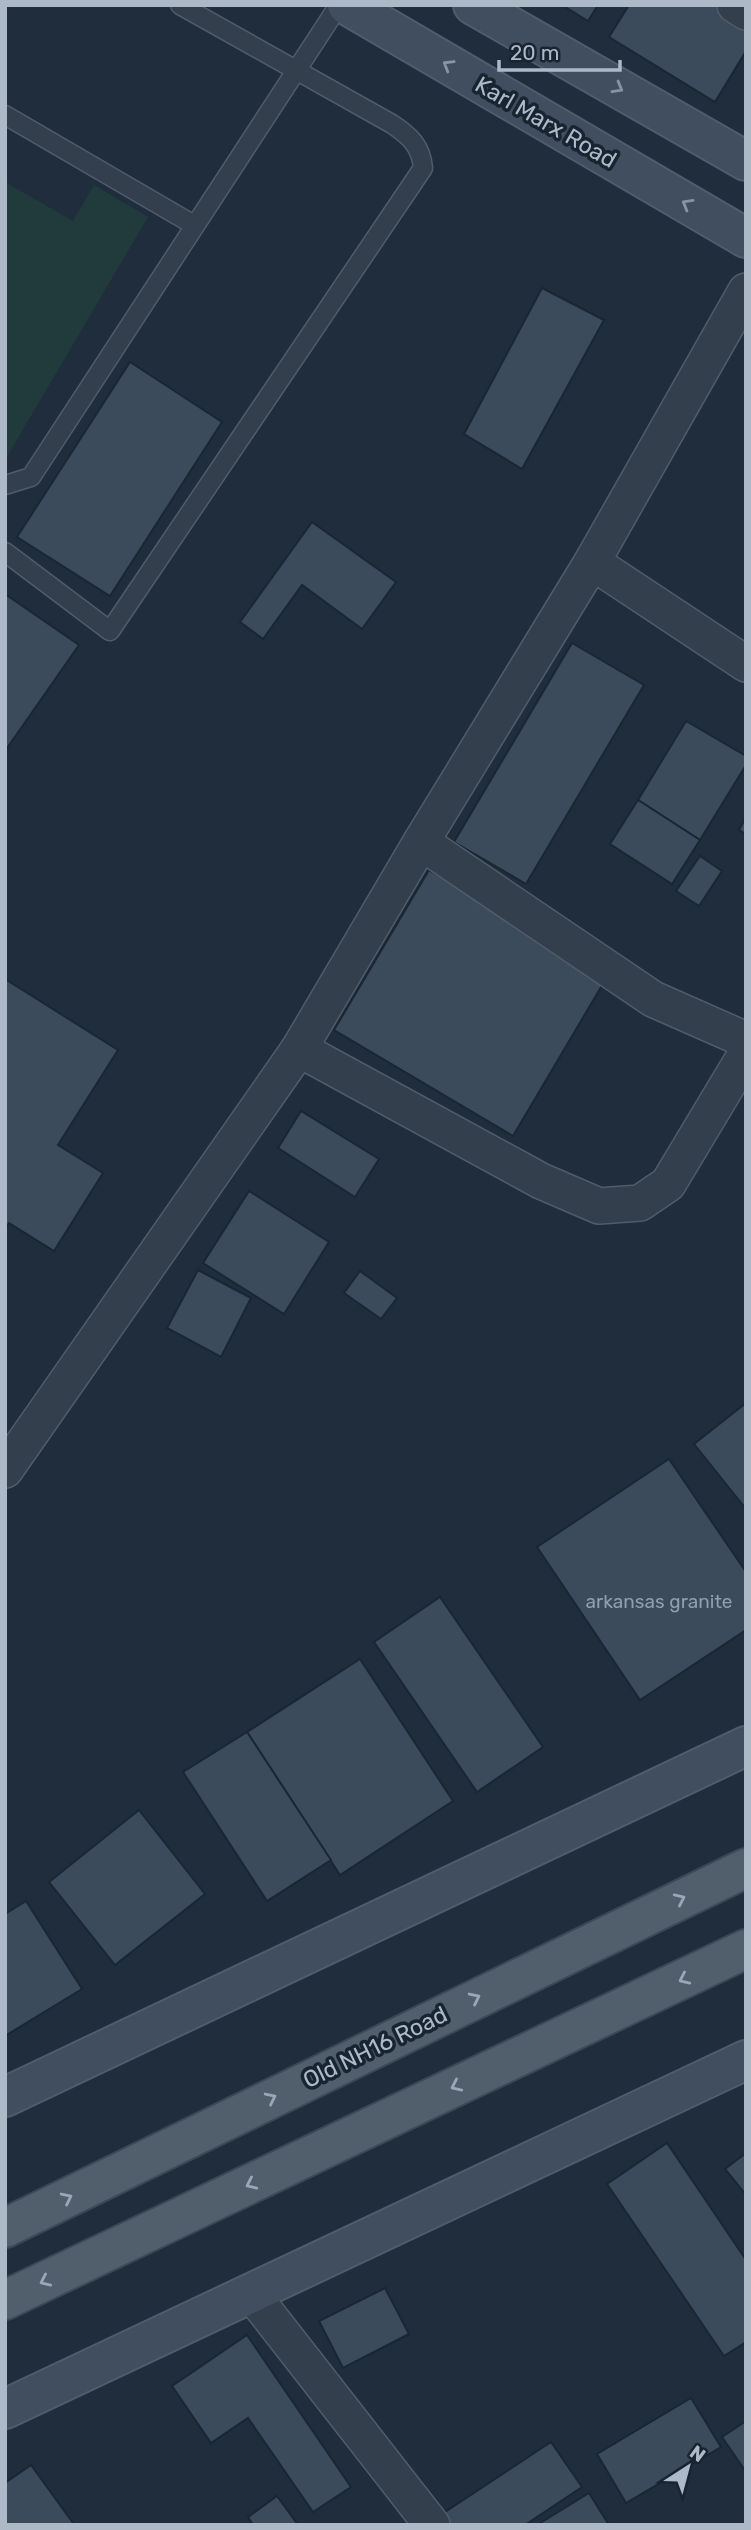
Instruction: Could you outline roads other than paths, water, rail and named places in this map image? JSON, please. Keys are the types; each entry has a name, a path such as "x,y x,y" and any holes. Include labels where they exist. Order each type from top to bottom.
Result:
{"main road":[{"name":"Old NH16 Road","path":"5,2228 746,1868"},
{"path":"5,2300 746,1949"}],"street":[{"name":"Karl Marx Road","path":"347,5 746,238"},
{"path":"473,5 746,161"},
{"path":"735,5 746,12"},
{"path":"5,1470 299,1049 421,842 592,562 742,305"},
{"path":"592,562 746,664"},
{"path":"421,842 653,999 746,1040"},
{"path":"299,1049 541,1181 599,1206 640,1203 668,1184 746,1054"},
{"path":"5,2097 746,1746"},
{"path":"5,2409 745,2061"},
{"path":"251,2293 432,2525"}],"lane":[{"path":"5,552 110,631 423,169 422,155 411,136 180,5"},
{"path":"5,485 31,477 194,225 299,71 338,5"},
{"path":"5,115 194,225"}]}
